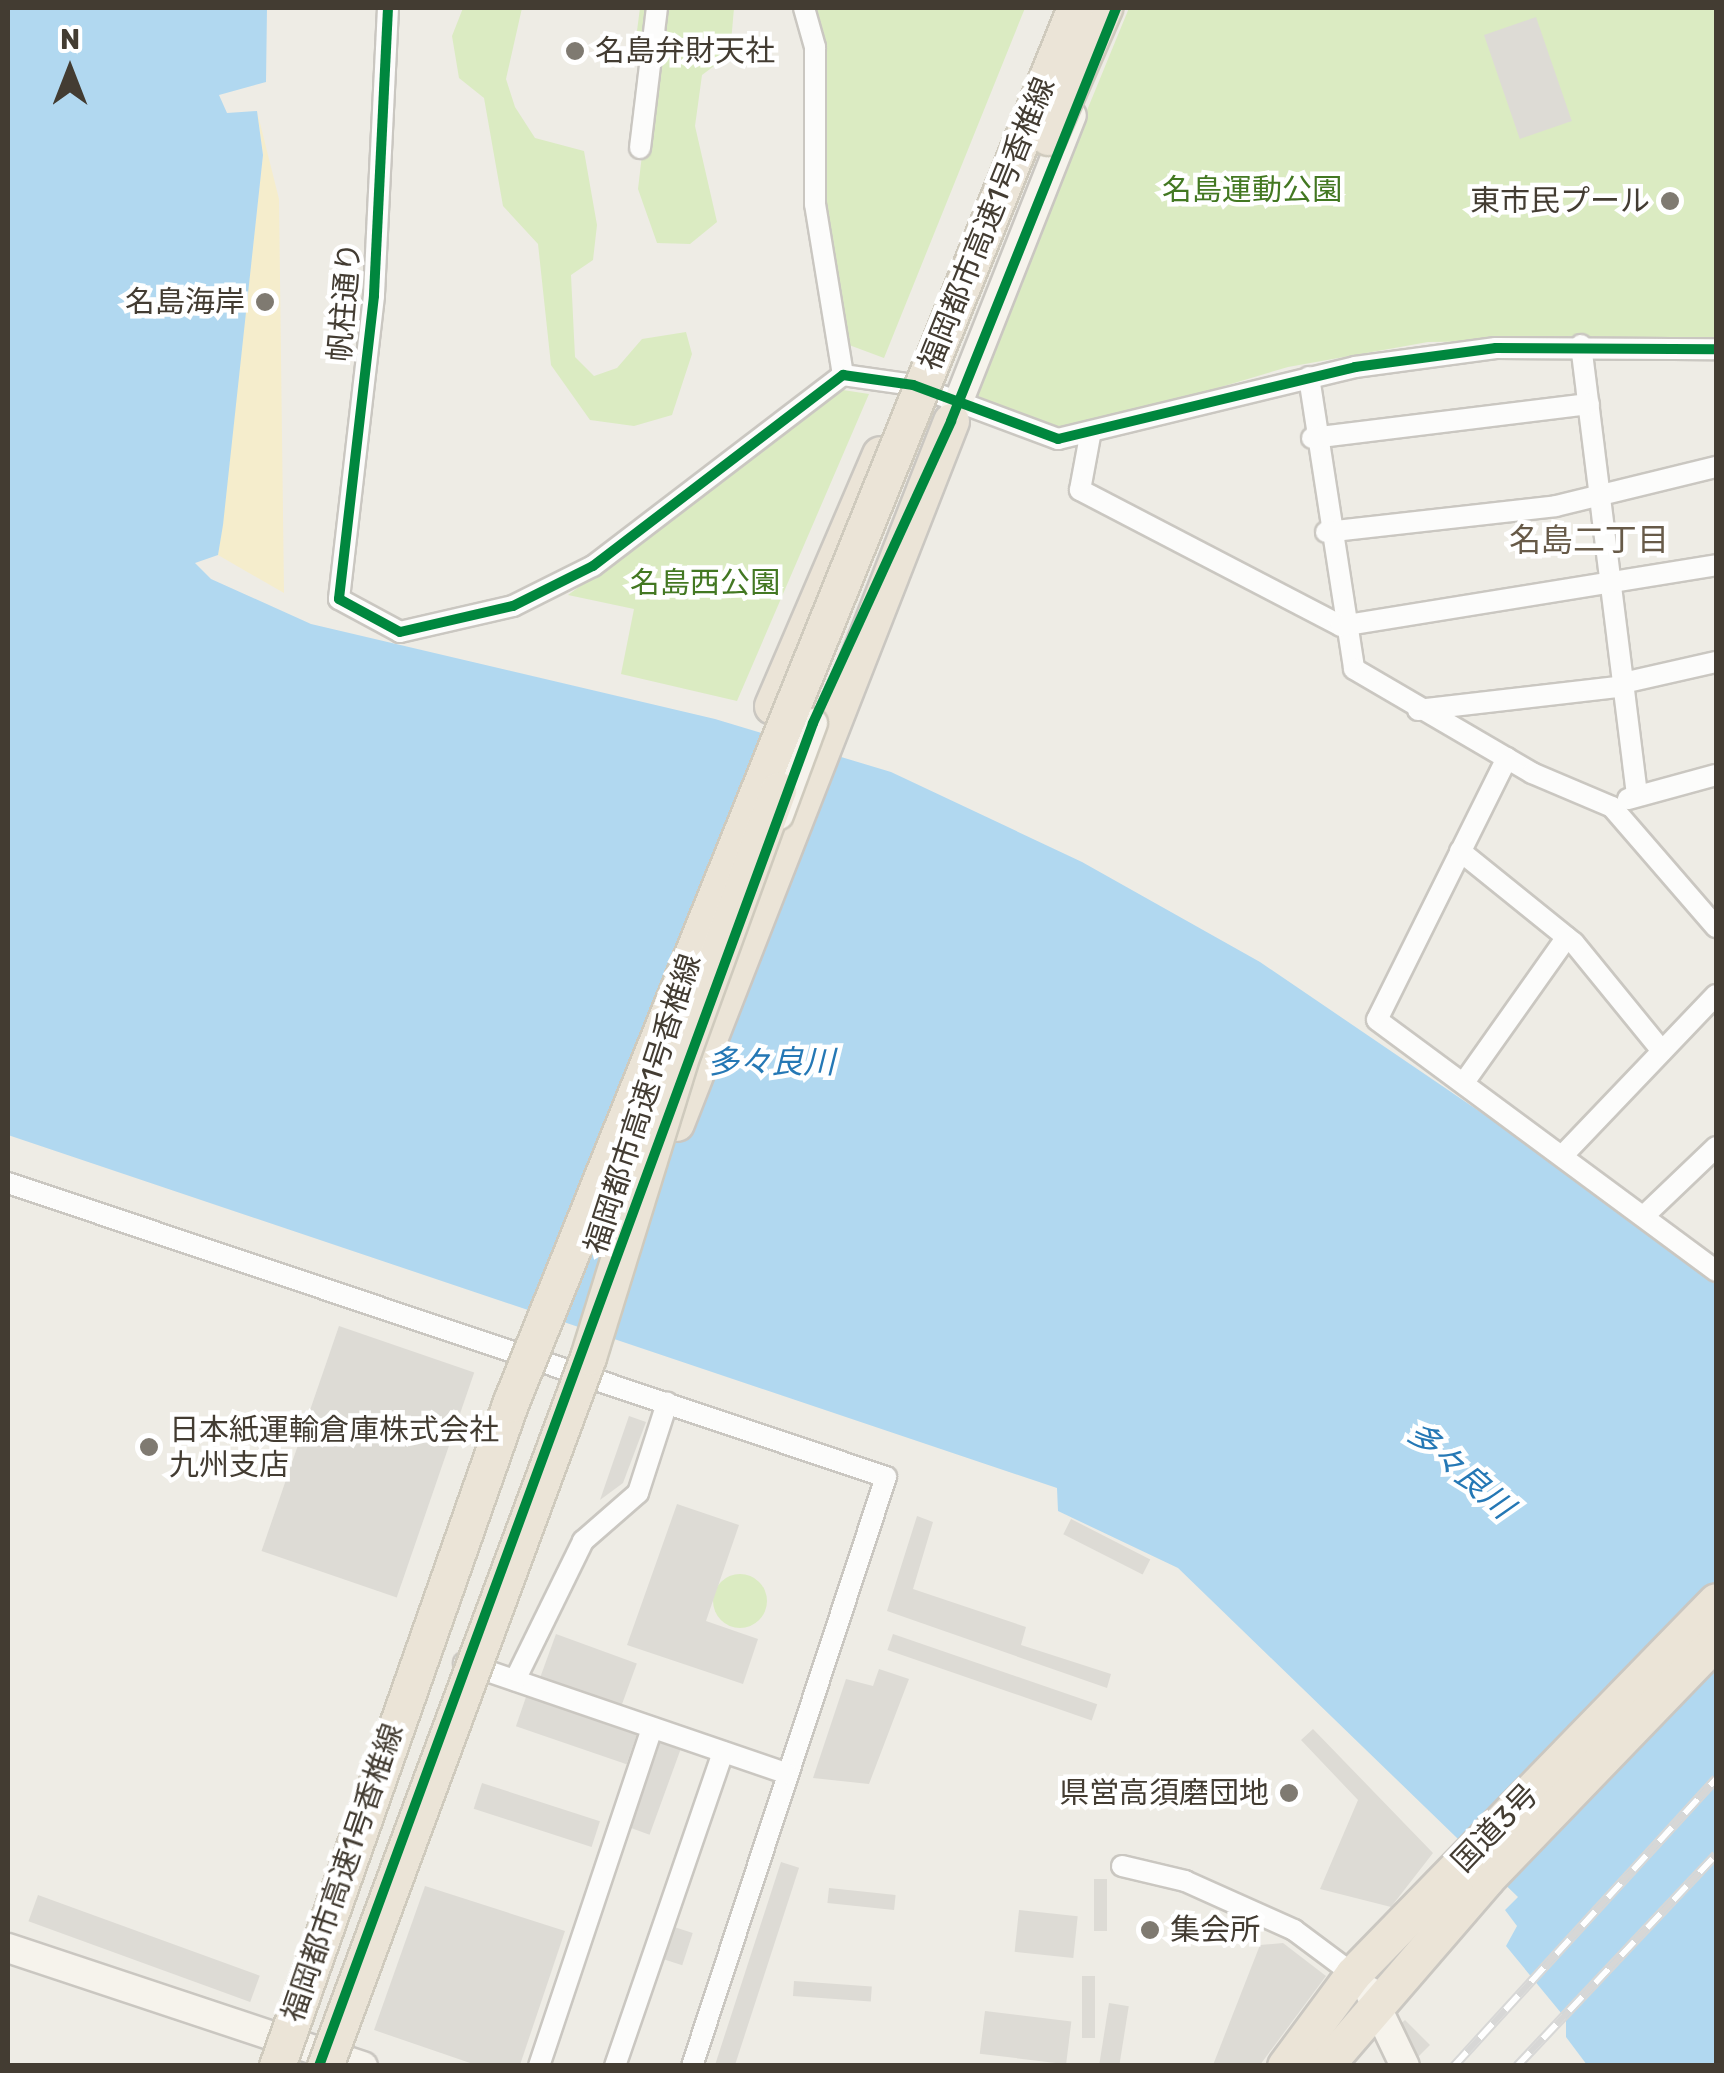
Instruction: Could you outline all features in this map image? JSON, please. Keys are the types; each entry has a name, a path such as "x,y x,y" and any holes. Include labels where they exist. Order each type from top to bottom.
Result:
{"highway":[{"name":"福岡都市高速1号香椎線","path":"285,2058 522,1393 1075,8"},
{"name":"福岡都市高速1号香椎線","path":"326,2062 588,1357 683,1051 803,723 1104,8"},
{"path":"522,1393 535,1292 801,718 955,412"},
{"path":"588,1357 894,426"},
{"name":"国道3号","path":"1324,2066 1473,1871 1716,1601"},
{"name":"国道3号","path":"1285,2066 1352,1974 1473,1871 1716,1641"}],"street":[{"name":"帆柱通り","path":"388,8 374,296 339,599 400,632 513,606 593,566 690,477 843,374"},
{"path":"640,148 657,8"},
{"path":"804,8 814,47 814,204 843,374 913,385 955,412 1058,439 1090,436 1309,378 1496,348 1716,348"},
{"path":"894,426 1066,8"},
{"path":"955,412 1116,8"},
{"path":"1581,345 1637,794"},
{"path":"1309,378 1312,438 1326,532 1341,626 1354,669 1418,710 1507,758 1612,807 1716,928"},
{"path":"1312,438 1588,404"},
{"path":"1090,436 1080,490 1341,626 1612,589 1716,565"},
{"path":"1326,532 1600,496 1716,467"},
{"path":"1418,710 1624,684 1716,662"},
{"path":"326,2062 464,1663 566,1393 801,718"},
{"path":"1507,758 1377,1020 1646,1214 1716,1271"},
{"path":"1612,807 1637,794 1716,775"},
{"path":"1460,850 1567,937 1662,1051"},
{"path":"1465,1080 1567,937"},
{"path":"1564,1154 1716,995"},
{"path":"1646,1214 1716,1147"},
{"path":"8,1183 886,1476 692,2066"},
{"path":"515,1680 583,1541 638,1492 667,1403"},
{"path":"464,1663 788,1774"},
{"path":"538,2066 652,1728"},
{"path":"616,2066 723,1752"},
{"path":"1122,1866 1185,1881 1294,1930 1352,1974 1378,2000 1405,2066"},
{"path":"8,1948 285,2058 363,2066"}],"green space":[{"path":"463,8 522,8 506,79 515,107 535,138 584,151 597,225 593,260 571,275 575,357 594,376 617,368 642,339 686,332 692,354 672,415 634,426 590,420 551,365 538,244 503,206 484,98 459,78 452,36"},
{"path":"640,8 734,8 730,54 702,75 695,126 717,222 690,244 657,243 638,189 647,112 635,46"},
{"path":"811,8 1025,8 884,358 841,342 829,290"},
{"name":"名島運動公園","path":"1129,8 1716,8 1716,338 1428,342 1288,367 1087,427 1048,427 971,393"},
{"name":"名島西公園","path":"843,390 869,394 737,701 621,674 634,609 568,595"},
{"path":"740,1574 759,1582 767,1601 759,1620 740,1628 721,1620 713,1601 721,1582"}],"sand":[{"name":"名島海岸","path":"257,111 279,199 284,593 218,555 263,155"}],"shaded area":[{"path":"1536,17 1572,121 1520,139 1484,35"},
{"path":"339,1326 474,1373 397,1598 262,1551"},
{"path":"629,1416 646,1422 623,1483 600,1500"},
{"path":"677,1504 739,1525 706,1621 758,1639 743,1684 627,1645"},
{"path":"917,1516 933,1522 913,1589 1026,1627 1021,1645 1111,1674 1107,1688 887,1611"},
{"path":"1071,1519 1150,1559 1143,1575 1063,1534"},
{"path":"556,1634 637,1663 620,1710 539,1681"},
{"path":"893,1634 1097,1704 1092,1720 887,1650"},
{"path":"879,1669 909,1679 869,1784 813,1778 846,1679 873,1686"},
{"path":"527,1694 638,1732 627,1764 516,1726"},
{"path":"1313,1729 1433,1853 1391,1907 1320,1889 1358,1800 1301,1740"},
{"path":"656,1738 681,1747 650,1835 624,1825"},
{"path":"482,1783 600,1821 592,1847 474,1809"},
{"path":"781,1862 799,1868 735,2066 715,2066"},
{"path":"1094,1879 1107,1879 1107,1931 1094,1931"},
{"path":"425,1886 565,1931 520,2065 476,2065 374,2030"},
{"path":"829,1888 896,1895 894,1910 827,1903"},
{"path":"38,1895 260,1976 250,2002 28,1921"},
{"path":"1019,1910 1078,1916 1073,1958 1015,1952"},
{"path":"668,1925 693,1933 682,1965 657,1957"},
{"path":"1283,1943 1326,1976 1260,2065 1213,2065 1260,1945"},
{"path":"1082,1976 1095,1976 1095,2038 1082,2038"},
{"path":"794,1981 872,1986 871,2001 793,1996"},
{"path":"1109,2003 1129,2006 1119,2066 1099,2065"},
{"path":"985,2011 1071,2022 1066,2064 980,2054"},
{"path":"1405,2020 1430,2045 1412,2063 1397,2027"}],"water":[{"name":"多々良川","path":"8,8 267,8 266,82 219,95 227,113 257,111 263,155 218,555 195,563 211,579 311,624 715,719 891,772 1082,862 1260,962 1626,1211 1716,1285 1716,2065 1587,2065 1566,2037 1566,2019 1506,1946 1517,1926 1505,1910 1518,1897 1178,1568 1058,1511 1057,1488 8,1135"}],"railway":[{"path":"1454,2066 1716,1779"},
{"path":"1517,2066 1716,1855"}],"cycle path":[{"path":"388,8 374,296 339,599 400,632 513,606 593,566 843,375 913,385 1058,439 1355,367 1496,348 1716,349"},
{"path":"319,2066 813,723 951,421 1116,8"}],"place":[{"name":"名島弁財天社","path":"575,51"},
{"name":"東市民プール","path":"1670,201"},
{"name":"名島海岸","path":"265,302"},
{"name":"日本紙運輸倉庫株式会社 九州支店","path":"149,1447"},
{"name":"県営高須磨団地","path":"1289,1793"},
{"name":"集会所","path":"1150,1930"}],"district":[{"name":"名島二丁目","path":"1589,540"}]}
